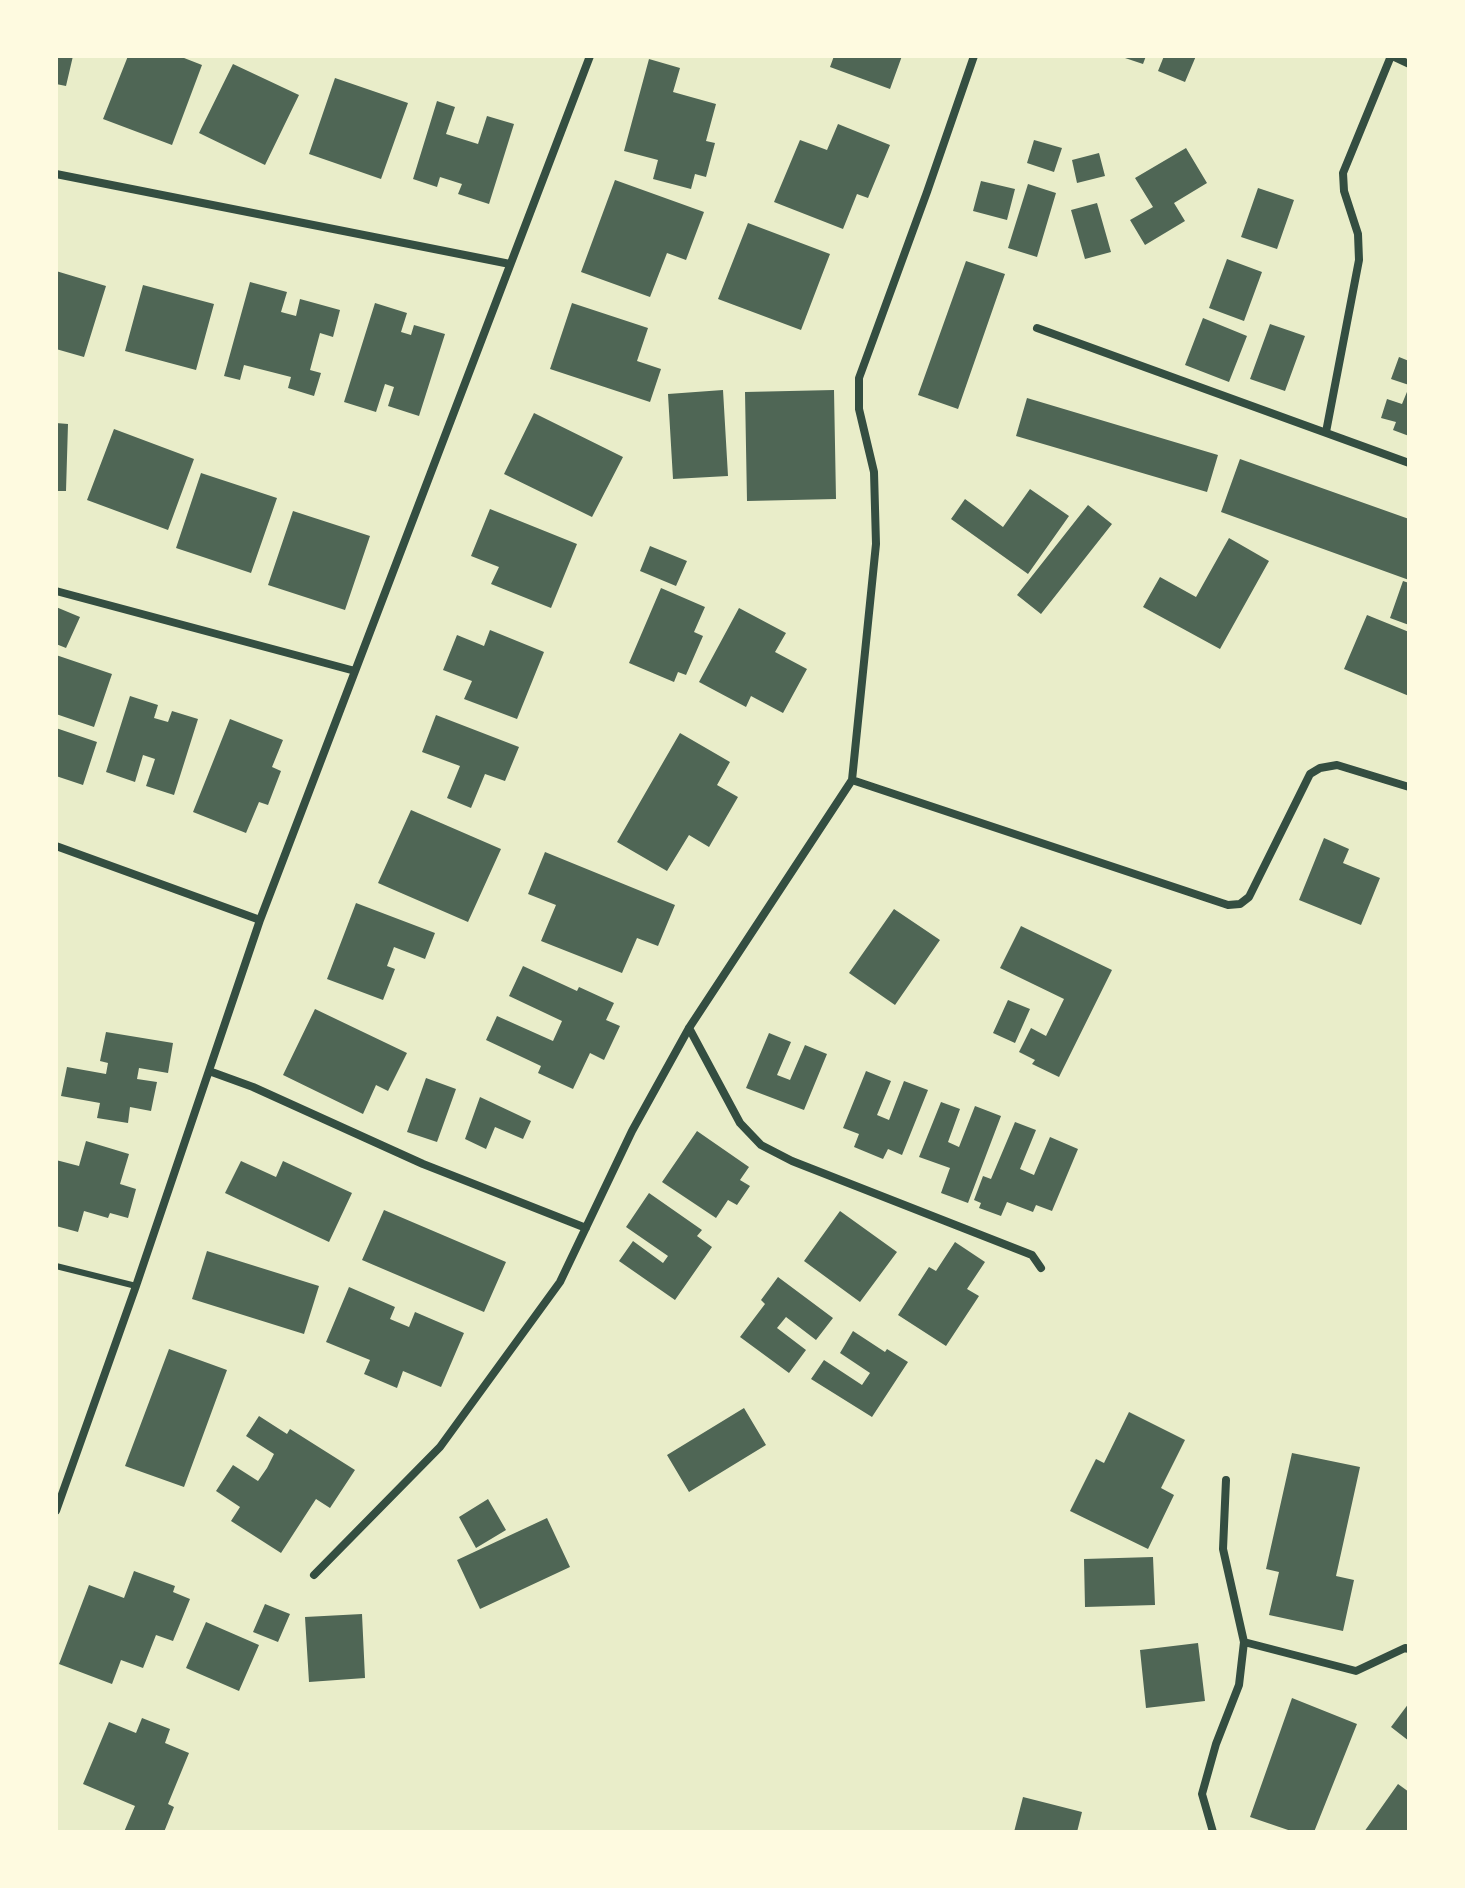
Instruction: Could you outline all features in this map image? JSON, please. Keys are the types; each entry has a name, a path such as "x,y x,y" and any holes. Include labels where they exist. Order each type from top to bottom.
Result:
{"street":[{"path":"56,1511 260,920 590,56"},
{"path":"314,1575 440,1447 560,1282 632,1131 689,1028 852,780 876,544 874,472 859,409 859,378 974,56"},
{"path":"1326,432 1359,260 1358,234 1344,191 1343,173 1392,56 1409,64"},
{"path":"56,174 510,264"},
{"path":"1037,328 1409,463"},
{"path":"56,591 355,671"},
{"path":"852,780 1228,905 1240,904 1249,897 1310,774 1320,768 1337,765 1409,787"},
{"path":"56,846 260,920"},
{"path":"689,1028 740,1123 761,1145 792,1161 1032,1255 1041,1268"},
{"path":"209,1071 253,1087 423,1164 586,1228"},
{"path":"1213,1832 1202,1794 1216,1744 1239,1685 1244,1642 1223,1549 1226,1480"},
{"path":"1244,1642 1356,1671 1405,1648 1409,1649"}],"lane":[{"path":"56,1266 136,1286"}],"building":[{"path":"56,56 73,56 66,86 56,84"},
{"path":"128,56 179,56 202,65 172,145 103,119"},
{"path":"834,56 902,56 890,89 830,67"},
{"path":"1119,56 1146,56 1143,64"},
{"path":"1164,56 1196,56 1185,82 1158,71"},
{"path":"649,59 680,68 673,92 716,104 706,141 715,143 706,177 695,174 691,189 653,179 658,160 624,151"},
{"path":"233,64 299,95 265,165 199,133"},
{"path":"335,78 408,103 381,179 309,154"},
{"path":"437,101 455,107 446,134 478,144 487,116 514,124 489,204 458,194 462,184 440,177 437,187 413,179"},
{"path":"838,124 890,145 868,198 857,194 843,229 774,202 800,140 827,150"},
{"path":"1034,140 1062,148 1054,172 1027,163"},
{"path":"1186,148 1207,183 1174,203 1185,221 1145,245 1130,220 1153,207 1135,178"},
{"path":"1099,153 1105,176 1077,183 1072,160"},
{"path":"615,180 704,212 686,260 667,253 650,297 581,272"},
{"path":"981,181 1015,189 1007,220 973,211"},
{"path":"1028,184 1056,193 1037,257 1008,248"},
{"path":"1258,188 1294,200 1277,249 1241,237"},
{"path":"1097,203 1111,252 1085,259 1071,210"},
{"path":"748,223 830,254 801,330 718,299"},
{"path":"1227,259 1262,272 1244,321 1209,308"},
{"path":"966,261 1005,274 958,409 918,395"},
{"path":"56,271 106,286 84,357 56,349"},
{"path":"250,282 287,292 281,312 296,316 300,299 340,310 333,337 320,333 310,370 321,373 314,396 288,388 291,377 244,365 240,380 224,376"},
{"path":"143,285 214,304 196,370 125,351"},
{"path":"375,303 407,313 401,332 411,335 414,325 445,334 419,416 388,406 394,387 385,384 376,412 344,402"},
{"path":"572,303 648,328 637,361 661,369 650,402 550,369"},
{"path":"1203,318 1247,336 1229,382 1185,365"},
{"path":"1270,324 1305,336 1285,391 1250,379"},
{"path":"1399,357 1409,361 1409,385 1391,379"},
{"path":"1409,387 1409,436 1393,430 1396,422 1381,418 1387,399 1402,404"},
{"path":"723,390 728,476 673,479 668,394"},
{"path":"834,390 836,499 747,501 745,392"},
{"path":"1027,398 1218,455 1207,492 1016,436"},
{"path":"534,413 623,457 592,517 504,474"},
{"path":"56,423 68,424 66,491 56,491"},
{"path":"114,429 194,459 168,530 87,500"},
{"path":"1240,459 1409,519 1409,580 1221,512"},
{"path":"201,473 277,498 251,573 176,548"},
{"path":"1030,489 1069,516 1028,574 951,519 965,499 1003,527"},
{"path":"1088,505 1112,524 1041,614 1017,595"},
{"path":"490,509 577,544 551,608 491,584 499,567 471,556"},
{"path":"293,511 370,536 345,610 268,585"},
{"path":"1229,538 1269,561 1220,649 1143,607 1160,577 1196,597"},
{"path":"650,546 687,561 676,586 640,571"},
{"path":"1403,581 1409,583 1409,625 1390,618"},
{"path":"661,588 705,607 694,632 703,636 686,675 678,672 674,682 629,663"},
{"path":"56,607 80,617 66,648 56,644"},
{"path":"739,608 786,633 775,652 807,669 783,713 751,696 746,707 699,682"},
{"path":"1367,615 1409,632 1409,696 1344,669"},
{"path":"490,630 544,652 517,719 464,699 472,681 443,670 457,635 484,646"},
{"path":"56,655 112,674 94,727 56,714"},
{"path":"130,696 158,705 154,718 168,722 172,711 198,719 174,795 146,786 155,759 143,755 135,782 106,772"},
{"path":"436,715 519,747 505,781 485,774 471,808 447,798 460,766 422,752"},
{"path":"230,719 283,740 272,767 281,771 268,805 259,802 246,833 193,812"},
{"path":"56,728 97,742 83,785 56,776"},
{"path":"680,733 730,762 717,785 738,797 709,847 689,835 667,871 617,842"},
{"path":"411,810 501,849 468,922 378,883"},
{"path":"1324,838 1349,849 1343,863 1380,878 1361,925 1299,900"},
{"path":"545,852 675,905 658,946 637,938 622,973 541,941 556,905 528,894"},
{"path":"356,903 435,933 425,959 394,947 387,966 395,969 383,1000 327,979"},
{"path":"894,909 940,940 895,1005 849,973"},
{"path":"1021,926 1112,970 1059,1077 1032,1064 1035,1060 1019,1052 1031,1028 1046,1036 1064,999 1000,968"},
{"path":"523,966 577,991 579,987 614,1003 606,1020 620,1026 604,1060 590,1053 573,1089 538,1073 541,1066 486,1040 497,1016 553,1041 562,1021 509,996"},
{"path":"1008,1000 1030,1009 1015,1043 993,1033"},
{"path":"315,1009 407,1053 388,1091 376,1085 363,1114 283,1075"},
{"path":"106,1032 173,1043 168,1073 139,1068 137,1079 157,1082 151,1111 130,1107 128,1123 97,1118 100,1103 61,1096 67,1067 106,1074 108,1063 100,1061"},
{"path":"769,1033 791,1042 777,1075 790,1080 805,1045 827,1054 804,1110 746,1088"},
{"path":"866,1071 891,1081 877,1115 889,1120 904,1081 928,1090 902,1155 888,1149 883,1159 854,1147 859,1134 843,1128"},
{"path":"426,1078 456,1089 437,1142 407,1132"},
{"path":"480,1097 531,1121 523,1139 495,1127 486,1149 465,1139"},
{"path":"941,1102 960,1109 948,1142 959,1147 975,1106 1001,1116 968,1203 941,1193 950,1168 919,1157"},
{"path":"1015,1122 1036,1130 1020,1169 1034,1175 1050,1137 1078,1149 1052,1211 1036,1205 1033,1212 1007,1202 1001,1216 979,1208 981,1203 974,1200 983,1176 991,1179"},
{"path":"697,1131 749,1167 740,1180 750,1186 737,1205 728,1200 716,1218 662,1182"},
{"path":"86,1141 129,1154 120,1184 136,1189 128,1218 110,1213 108,1218 84,1211 78,1232 56,1226 56,1160 79,1166"},
{"path":"241,1161 276,1177 283,1161 352,1193 329,1242 225,1193"},
{"path":"649,1193 702,1230 697,1236 712,1247 675,1300 619,1261 633,1241 663,1263 668,1256 626,1227"},
{"path":"384,1210 506,1262 484,1312 362,1260"},
{"path":"840,1211 897,1252 860,1302 804,1261"},
{"path":"955,1242 985,1262 967,1289 979,1296 946,1346 898,1315 929,1267 936,1271"},
{"path":"207,1251 319,1286 304,1334 192,1299"},
{"path":"778,1277 833,1318 816,1340 786,1317 777,1328 806,1350 789,1373 740,1337 765,1304 761,1300"},
{"path":"349,1287 395,1307 390,1319 409,1327 415,1312 464,1333 441,1387 403,1371 397,1388 364,1374 370,1360 326,1342"},
{"path":"853,1331 885,1352 887,1349 908,1362 872,1417 811,1379 824,1360 862,1385 870,1373 840,1353"},
{"path":"169,1349 227,1370 184,1487 125,1466"},
{"path":"744,1408 766,1445 689,1492 667,1455"},
{"path":"1129,1412 1185,1440 1161,1488 1174,1495 1148,1549 1070,1511 1096,1459 1104,1463"},
{"path":"259,1416 287,1434 290,1429 355,1470 330,1508 316,1499 281,1553 231,1521 240,1507 216,1491 233,1465 258,1481 267,1468 274,1454 246,1436"},
{"path":"1292,1453 1360,1467 1336,1576 1354,1580 1343,1631 1269,1615 1279,1572 1266,1569"},
{"path":"488,1499 506,1530 476,1548 459,1517"},
{"path":"547,1518 570,1567 480,1609 457,1560"},
{"path":"1153,1557 1155,1605 1085,1607 1084,1559"},
{"path":"134,1571 175,1586 173,1592 190,1599 173,1641 156,1635 143,1668 121,1660 112,1684 59,1664 89,1585 124,1598"},
{"path":"265,1604 290,1614 278,1642 253,1632"},
{"path":"362,1614 365,1678 309,1682 305,1617"},
{"path":"206,1622 259,1645 239,1691 186,1668"},
{"path":"1198,1643 1205,1701 1146,1708 1140,1650"},
{"path":"1292,1698 1357,1724 1314,1832 1294,1832 1250,1817"},
{"path":"1409,1703 1409,1741 1391,1727"},
{"path":"142,1718 170,1729 165,1743 189,1753 168,1804 174,1807 164,1832 124,1832 135,1806 83,1784 109,1722 136,1733"},
{"path":"1398,1784 1409,1792 1409,1832 1364,1832"},
{"path":"1023,1797 1082,1812 1077,1832 1014,1832"}]}
